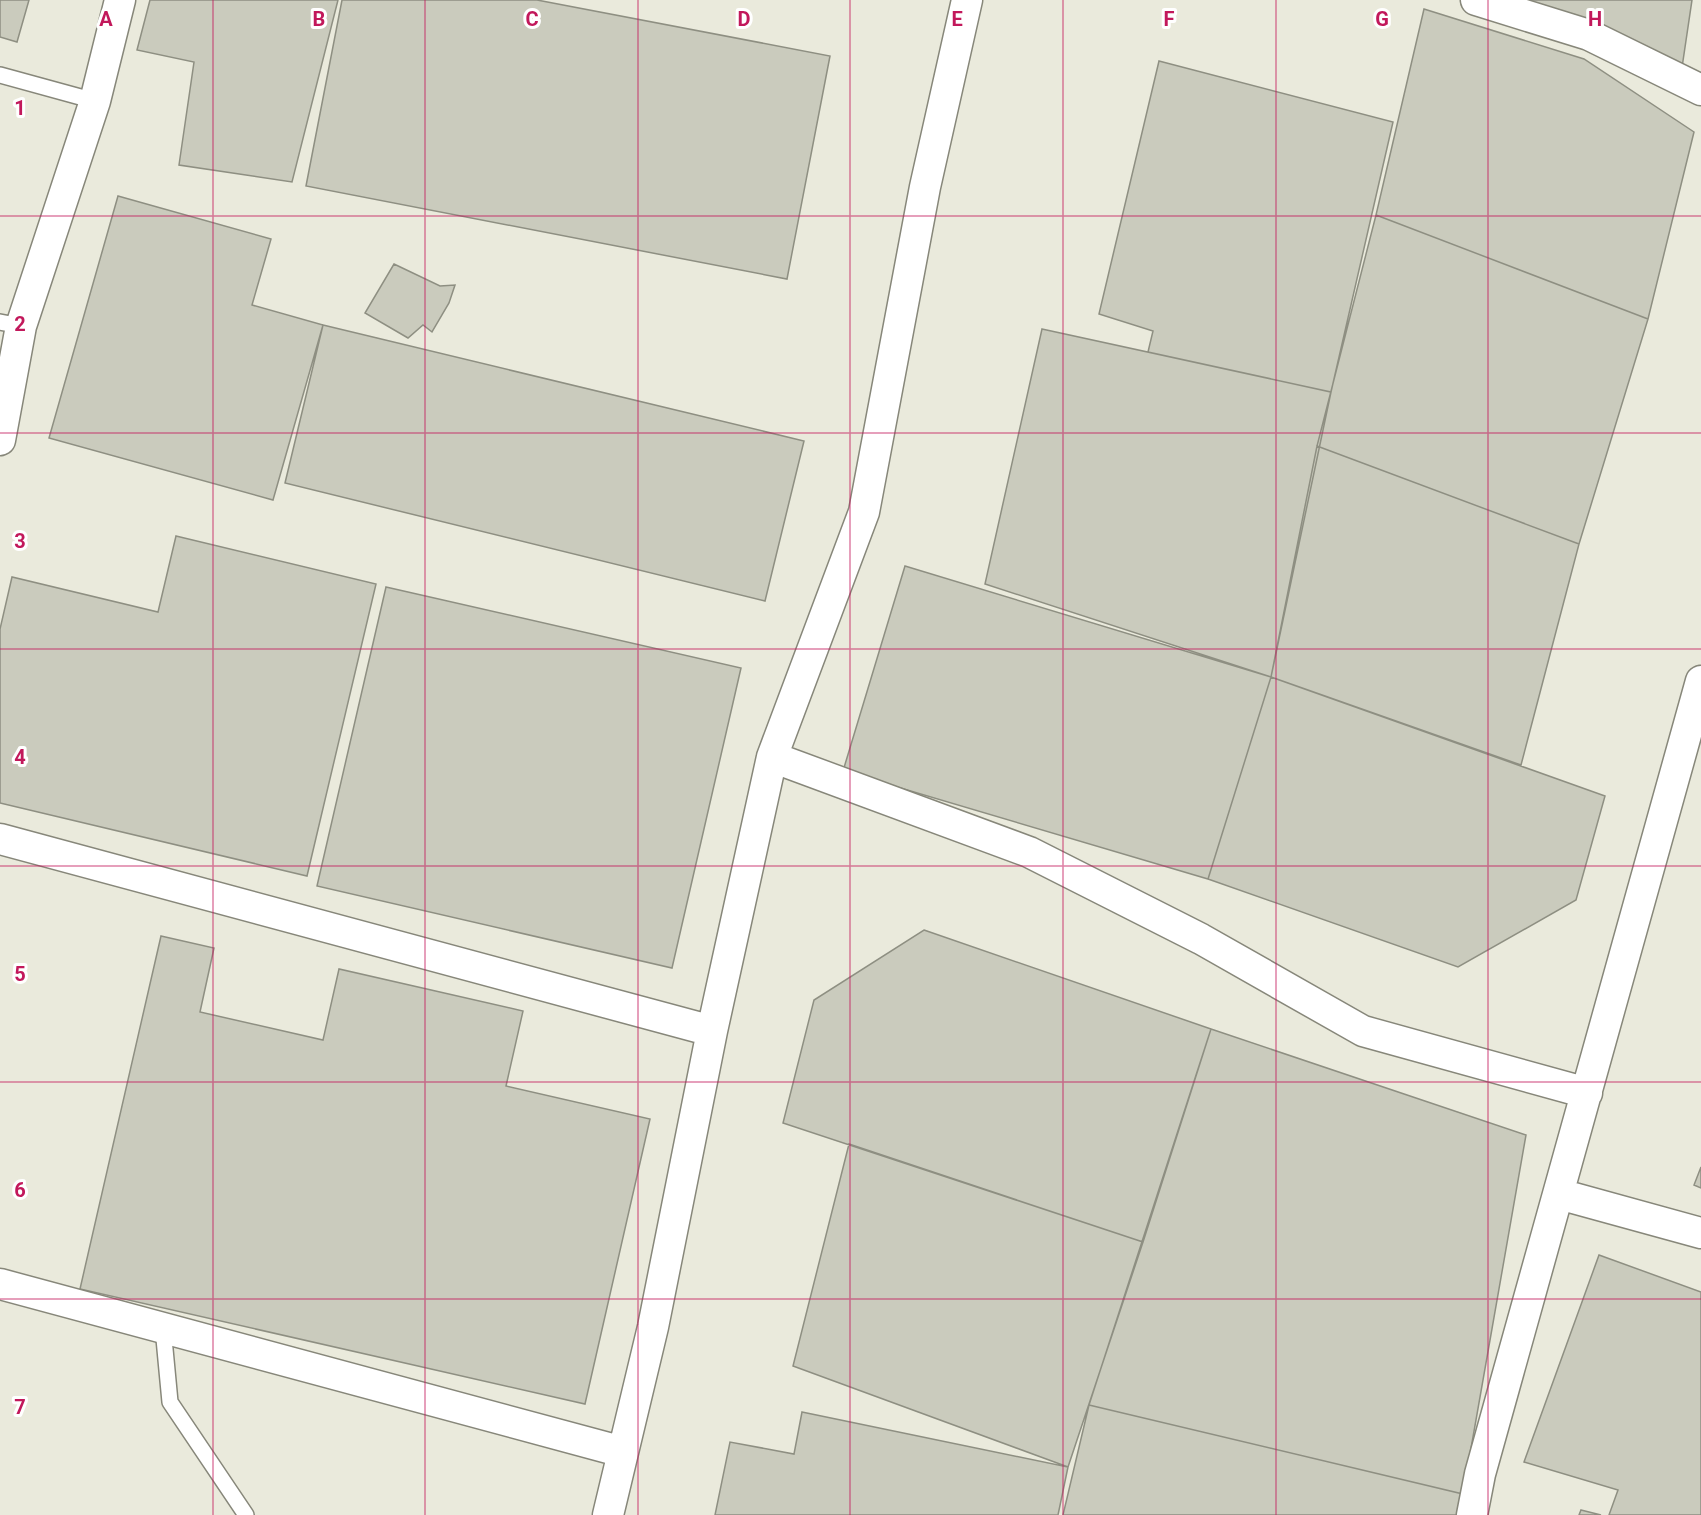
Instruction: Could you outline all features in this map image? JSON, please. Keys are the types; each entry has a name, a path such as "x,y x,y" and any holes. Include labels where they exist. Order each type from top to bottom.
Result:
{"street":[{"path":"0,440 11,324 95,101 120,0"},
{"path":"608,1515 653,1327 712,1031 772,757 864,513 925,187 967,0"},
{"path":"1476,0 1589,35 1701,90"},
{"path":"1472,1515 1480,1474 1701,681"},
{"path":"772,757 1029,852 1201,939 1363,1031 1587,1093"},
{"path":"0,839 712,1031"},
{"path":"1559,1194 1701,1233"},
{"path":"0,1284 623,1452"}],"lane":[{"path":"0,75 95,101"},
{"path":"163,1328 170,1402 246,1515"}],"building":[{"path":"0,0 29,0 17,42 0,37"},
{"path":"150,0 338,0 292,182 179,165 194,62 137,50"},
{"path":"342,0 537,0 830,56 787,279 306,186"},
{"path":"1476,0 1692,0 1680,81"},
{"path":"1424,9 1584,59 1694,132 1648,319 1376,215"},
{"path":"1159,61 1393,122 1331,392 1148,352 1153,331 1099,314"},
{"path":"118,196 271,239 252,305 323,325 273,500 49,438"},
{"path":"1376,215 1648,319 1579,544 1317,446"},
{"path":"394,264 440,286 455,285 449,303 432,332 423,325 408,338 365,313"},
{"path":"323,325 804,441 765,601 285,483"},
{"path":"1042,329 1331,392 1271,677 985,584"},
{"path":"1317,446 1579,544 1521,765 1271,677"},
{"path":"176,536 376,584 307,876 0,803 0,629 12,577 158,612"},
{"path":"905,566 1271,677 1208,879 843,771"},
{"path":"386,587 741,668 672,968 317,886"},
{"path":"1271,677 1605,796 1576,900 1458,967 1208,879"},
{"path":"924,930 1211,1029 1143,1242 783,1123 814,1000"},
{"path":"161,936 214,948 200,1012 323,1040 339,969 523,1011 506,1086 650,1119 585,1404 80,1289"},
{"path":"1211,1029 1526,1135 1463,1494 1089,1405"},
{"path":"849,1144 1143,1242 1068,1467 793,1366"},
{"path":"1701,1167 1701,1188 1694,1185"},
{"path":"1599,1255 1701,1292 1701,1515 1609,1515 1618,1490 1524,1462"},
{"path":"1089,1405 1463,1494 1458,1515 1063,1515"},
{"path":"802,1412 1068,1467 1058,1515 715,1515 730,1442 794,1454"},
{"path":"1581,1510 1601,1515 1579,1515"}]}
